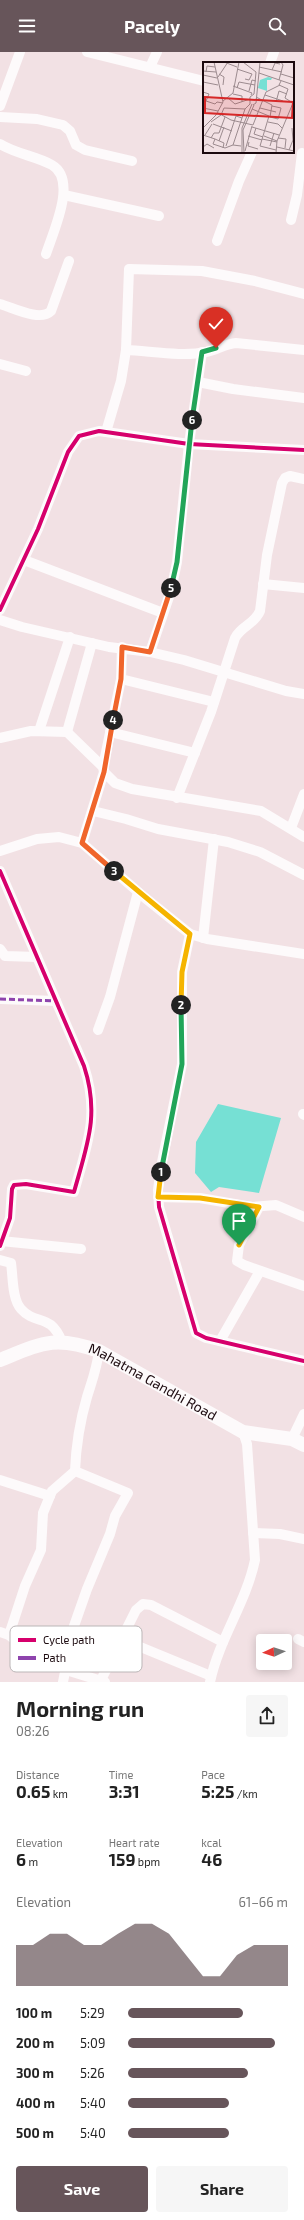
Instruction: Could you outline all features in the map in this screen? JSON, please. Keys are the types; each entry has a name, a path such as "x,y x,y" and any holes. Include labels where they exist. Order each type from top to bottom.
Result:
{"main road":[{"name":"Mahatma Gandhi Road","path":"0,1360 41,1343 62,1342 79,1344 99,1351 243,1432 298,1442"}],"street":[{"path":"0,106 20,52"},
{"path":"87,52 101,54 203,81"},
{"path":"150,68 157,52"},
{"path":"270,62 274,52"},
{"path":"0,117 54,122 70,131 76,145 85,150 132,161"},
{"path":"0,144 52,165 60,172 63,178 64,195 46,254"},
{"path":"291,220 297,195 300,152"},
{"path":"217,241 239,181 252,153"},
{"path":"64,195 159,216"},
{"path":"0,304 39,316 47,315 51,311 69,261"},
{"path":"106,432 121,381 126,350 128,270 202,271 255,281 304,294"},
{"path":"126,350 202,352 225,344 236,343 304,350"},
{"path":"150,652 171,591 177,562 189,444 202,352"},
{"path":"0,364 26,371"},
{"path":"198,382 233,389 304,398"},
{"path":"0,610 38,529 68,452 79,436 89,432 106,432 189,444 304,450"},
{"path":"177,798 196,753 239,631 256,619 260,611 267,556 282,483 285,478 290,476 304,478"},
{"path":"24,560 163,613"},
{"path":"263,584 304,588"},
{"path":"0,620 22,627 109,647 122,647 150,652 286,691 304,694"},
{"path":"39,731 70,637"},
{"path":"68,732 92,642"},
{"path":"82,843 94,808 103,773 121,679 122,647"},
{"path":"121,679 214,702"},
{"path":"0,738 31,731 68,732 103,773 115,783 132,789 177,798 261,811 304,837"},
{"path":"110,732 196,753"},
{"path":"291,828 304,794"},
{"path":"94,808 158,829 214,839 260,852 304,875"},
{"path":"1,851 22,844 59,837 82,843 138,892 190,934 203,938 304,954"},
{"path":"203,938 214,839"},
{"path":"0,871 87,1074 92,1103 90,1137 74,1192 26,1184 14,1184 12,1189 10,1218 0,1244 81,1249"},
{"path":"98,1030 110,997 138,892"},
{"path":"190,934 182,972 182,1064 161,1167 158,1197 159,1207 196,1333 206,1338 220,1340 304,1361"},
{"path":"0,949 5,956 37,956"},
{"path":"0,999 56,1000"},
{"path":"158,1197 200,1198 259,1207 276,1205 304,1217"},
{"path":"259,1207 239,1245 237,1260 260,1271 304,1286"},
{"path":"0,1260 11,1263 16,1297 20,1308 28,1315 49,1322 56,1329 62,1342"},
{"path":"220,1340 260,1271"},
{"path":"5,1634 41,1550 43,1513 52,1490 74,1471 81,1420 97,1370 99,1351"},
{"path":"298,1442 304,1414"},
{"path":"142,1648 211,1679 223,1642 251,1579 255,1560 247,1444 243,1432"},
{"path":"74,1471 128,1493 115,1516 110,1534 87,1589 74,1626"},
{"path":"0,1480 50,1496"},
{"path":"253,1533 280,1534 304,1539"},
{"path":"128,1626 136,1610 146,1604 223,1642"},
{"path":"63,1682 65,1672"},
{"path":"79,1672 103,1681"}],"water":[{"path":"218,1104 281,1118 259,1193 219,1187 211,1192 195,1173 196,1142"}],"marked path":[{"path":"0,999 56,1001"}],"cycle path":[{"path":"0,610 38,529 68,452 79,436 99,431 189,444 304,450"},
{"path":"0,871 84,1066 89,1084 91,1100 90,1130 74,1192 26,1184 14,1185 12,1189 10,1218 0,1246"},
{"path":"190,934 182,972 182,1064 161,1167 158,1190 159,1207 196,1333 206,1338 304,1361"}],"route":[{"path":"216,348 207,352 202,352 189,444 177,562 171,591 150,652 122,647 121,679 103,766 104,772 82,843 144,897 190,934 182,972 182,1064 161,1167 158,1197 221,1200 252,1207 259,1207 239,1245"}]}
